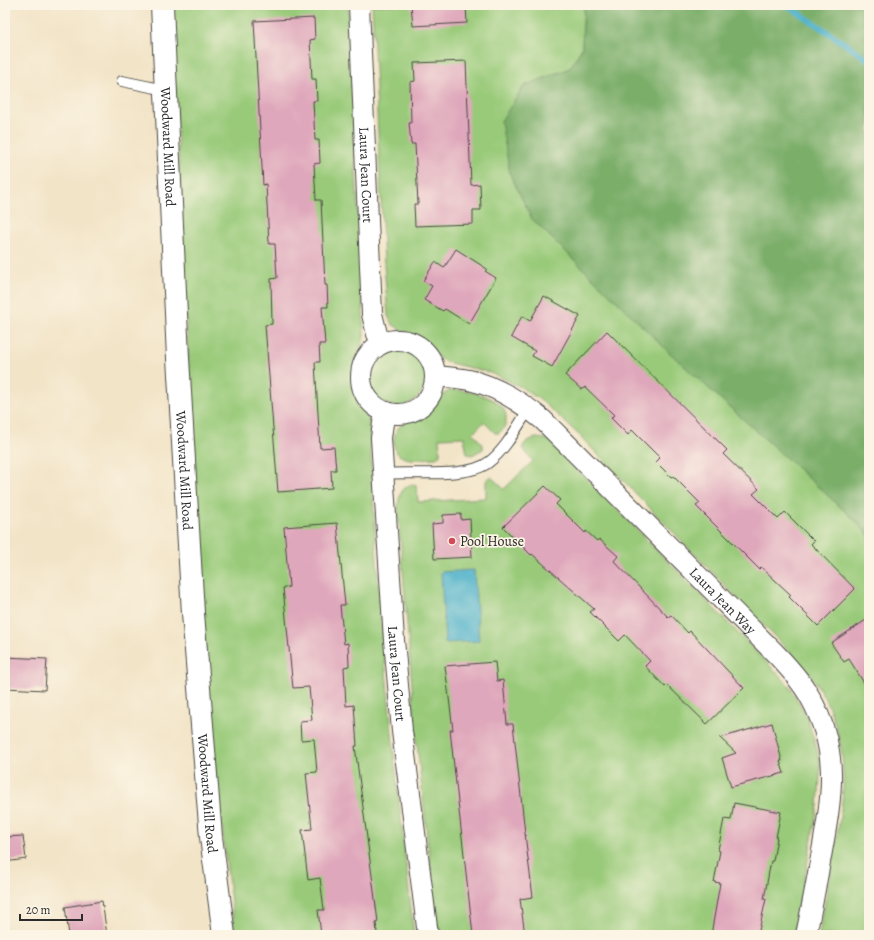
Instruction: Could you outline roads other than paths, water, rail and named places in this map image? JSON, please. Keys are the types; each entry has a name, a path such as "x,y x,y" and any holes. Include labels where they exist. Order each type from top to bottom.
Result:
{"street":[{"name":"Woodward Mill Road","path":"162,5 180,397 193,613 211,837 224,935"},
{"name":"Laura Jean Court","path":"358,5 372,314 377,334 382,343"},
{"path":"395,340 408,341 420,347 430,357 435,376 435,382 431,395 423,405 412,412 400,414 387,412 376,407 367,397 362,386 361,379 364,361 372,350 382,343 395,340"},
{"name":"Laura Jean Way","path":"435,376 470,380 502,391 543,420 770,648 794,674 810,697 822,723 827,739 832,779 830,807 806,935"},
{"name":"Laura Jean Court","path":"387,412 383,423 381,438 394,640 402,731 428,935"}],"lane":[{"path":"122,81 165,90"},
{"path":"383,474 399,472 460,472 475,469 488,463 498,453 529,409"}],"water":[{"path":"474,570 479,641 445,643 441,572"}],"waterway":[{"path":"787,5 869,60"}],"place":[{"name":"Pool House","path":"452,541"}]}
